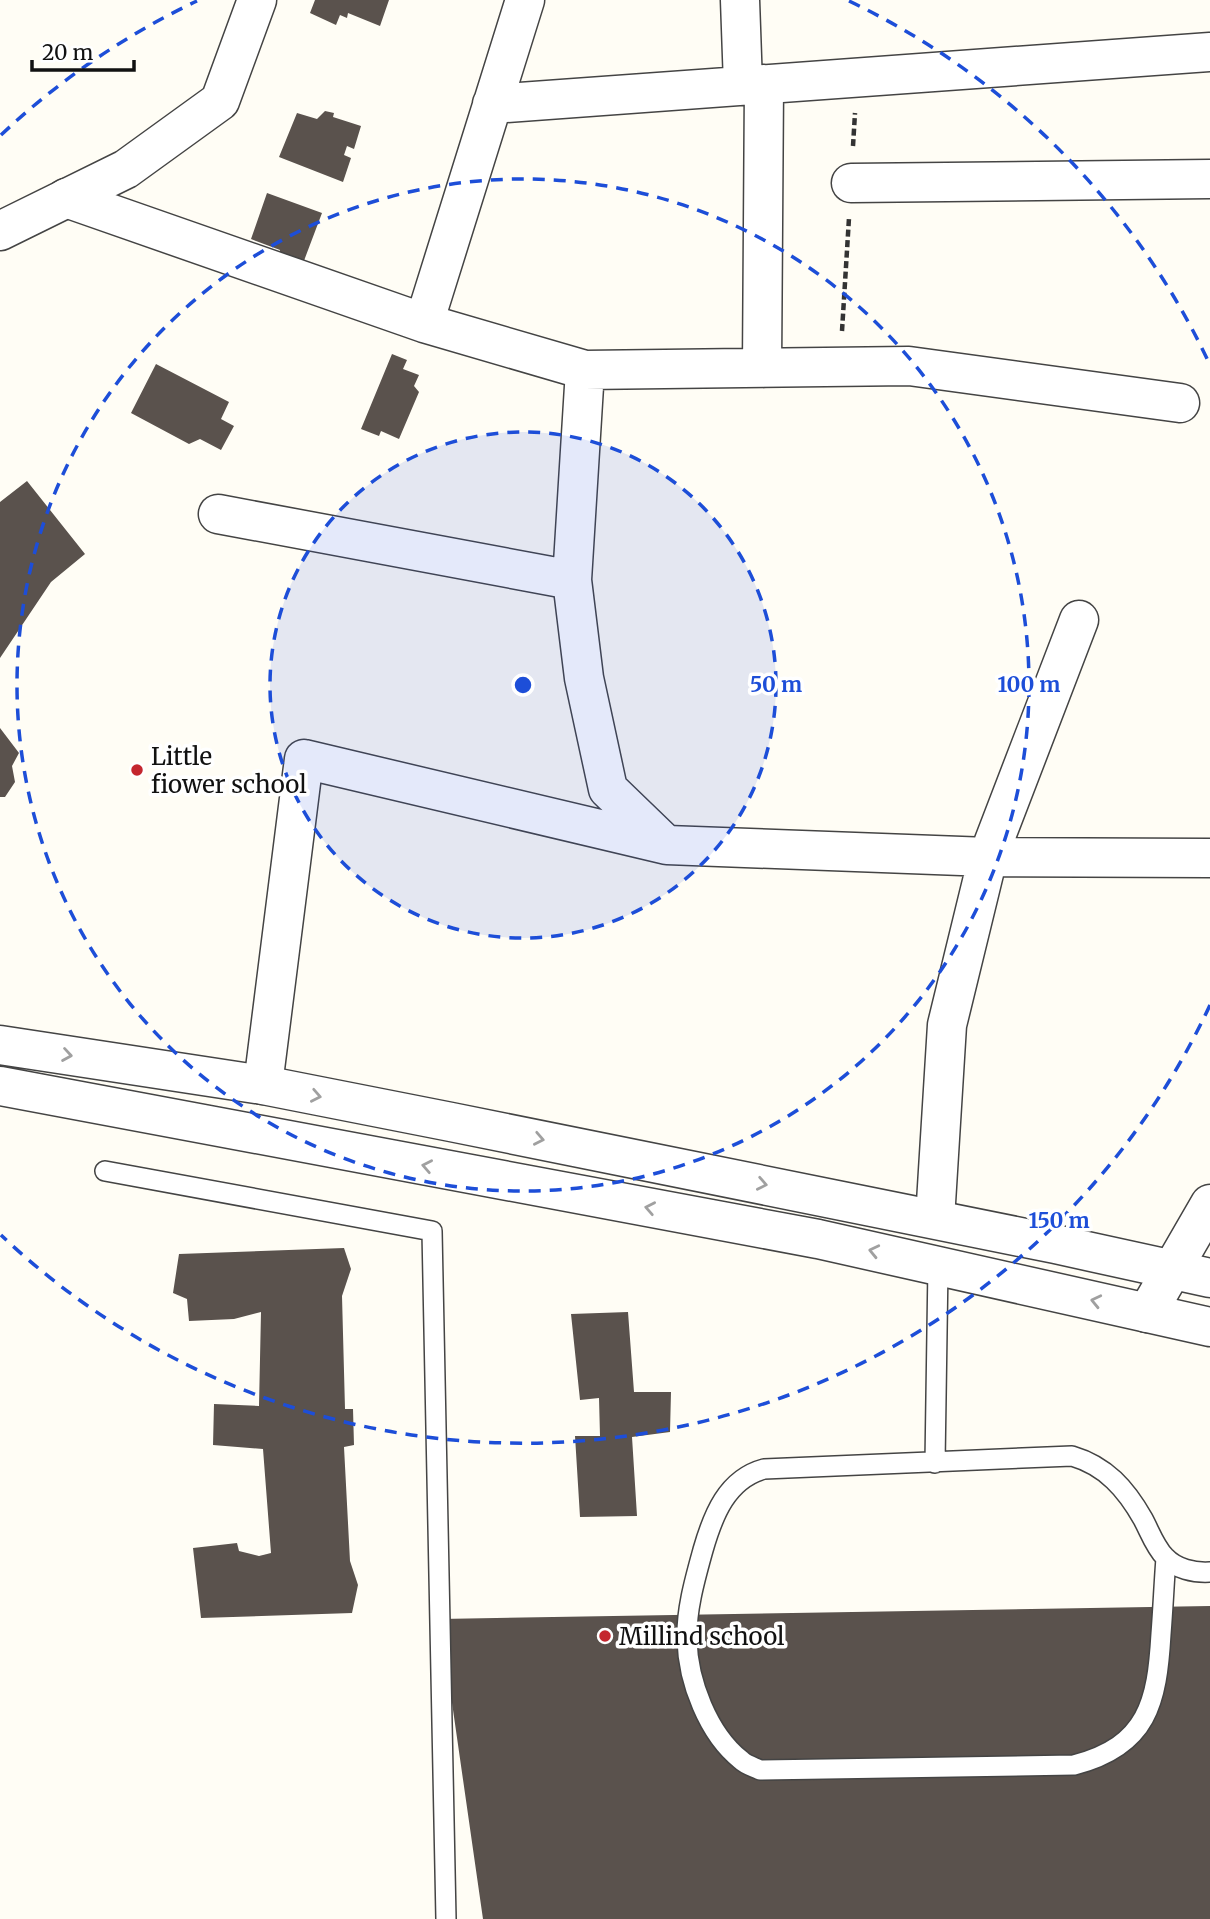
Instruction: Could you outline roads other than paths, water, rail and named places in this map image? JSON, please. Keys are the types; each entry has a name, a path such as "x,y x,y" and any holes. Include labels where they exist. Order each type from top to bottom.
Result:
{"street":[{"path":"0,231 126,169 220,101 257,0"},
{"path":"424,323 525,0"},
{"path":"740,0 754,85 762,368"},
{"path":"492,104 1210,52"},
{"path":"851,183 1210,179"},
{"path":"66,198 424,323 585,370 909,366 1180,403"},
{"path":"585,370 572,580 584,678 608,789 667,845"},
{"path":"218,514 572,580"},
{"path":"935,1219 947,1025 988,857 1079,620"},
{"path":"263,1085 304,759 667,845 988,857 1210,858"},
{"path":"0,1045 263,1085 935,1219 1210,1278"},
{"path":"0,1086 818,1239 1210,1327"},
{"path":"1147,1313 1210,1204"}],"lane":[{"path":"105,1171 432,1231 446,1919"},
{"path":"935,1462 938,1266"},
{"path":"1166,1558 1159,1673 1149,1711 1120,1745 1104,1755 1074,1765 760,1770 742,1762 713,1727 692,1670 687,1641 689,1609 709,1529 728,1492 750,1473 764,1469 1072,1456 1091,1462 1109,1475 1125,1492 1166,1558 1182,1569 1210,1572"}],"place":[{"name":"Little fiower school","path":"137,770"},
{"name":"Millind school","path":"605,1636"}]}
